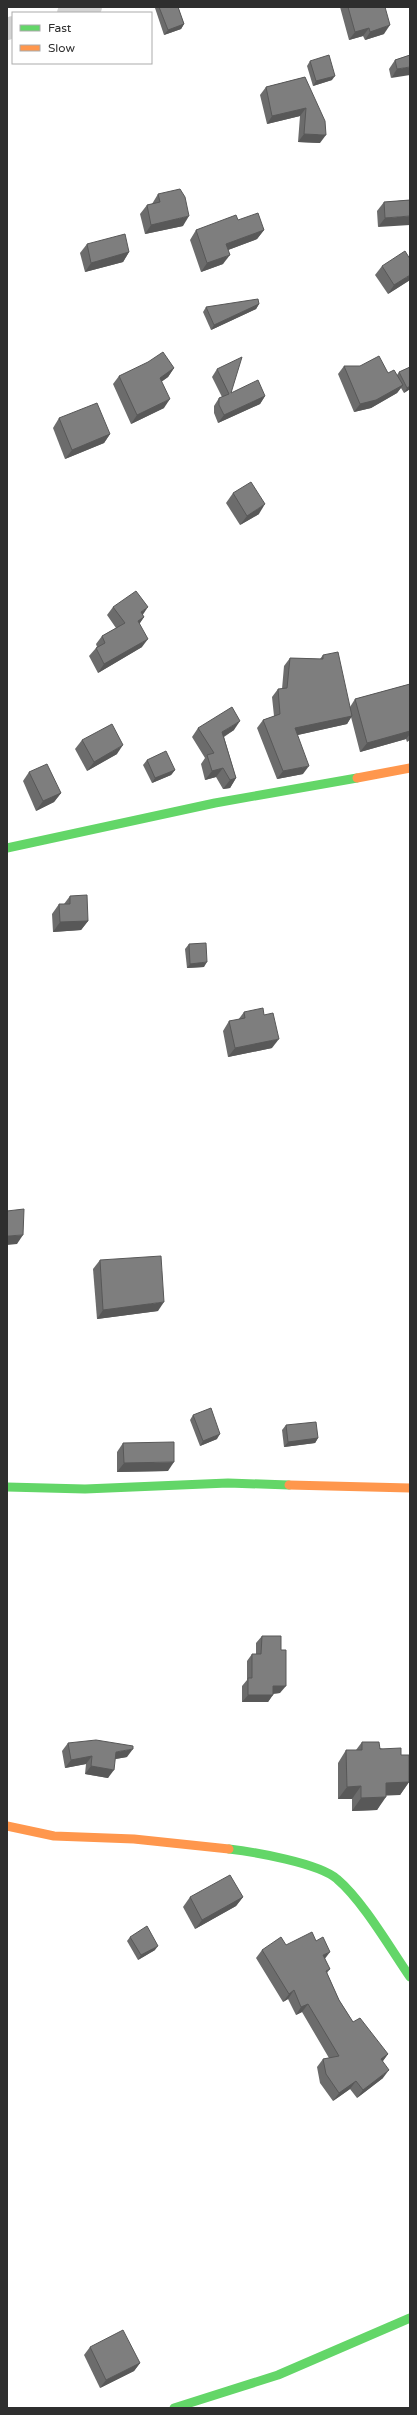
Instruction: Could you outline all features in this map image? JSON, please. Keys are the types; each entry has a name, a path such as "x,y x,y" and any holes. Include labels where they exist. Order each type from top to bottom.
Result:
{"street":[{"path":"72,12 91,7"},
{"path":"7,848 215,803 410,768"},
{"path":"7,1487 85,1488 228,1483 410,1488"},
{"path":"7,1826 54,1836 134,1839 264,1853 321,1870 337,1878 363,1909 410,1977"},
{"path":"174,2408 278,2374 410,2318"}],"building":[{"path":"159,7 178,7 184,24 168,30"},
{"path":"348,7 385,7 390,25 370,32 369,28 355,32"},
{"path":"329,55 335,76 316,81 310,61"},
{"path":"410,55 410,67 397,69 395,60"},
{"path":"305,77 325,121 326,135 304,134 306,108 272,116 266,87"},
{"path":"180,189 185,197 189,216 151,225 147,205 160,202 158,194"},
{"path":"410,200 410,216 385,218 384,202"},
{"path":"258,213 264,230 226,244 230,255 207,263 196,230 236,215 238,220"},
{"path":"125,234 129,252 91,263 87,244"},
{"path":"405,251 410,259 410,275 394,285 382,266"},
{"path":"258,299 259,304 214,325 206,307"},
{"path":"163,352 174,368 160,378 170,399 137,415 119,376 148,362"},
{"path":"379,356 388,373 394,370 403,385 376,400 360,404 344,366 360,366"},
{"path":"242,357 231,393 258,380 265,396 224,415 219,405 219,398 229,394 217,369"},
{"path":"410,367 410,386 407,388 399,372"},
{"path":"97,403 110,434 72,450 59,418"},
{"path":"251,482 265,504 247,516 233,493"},
{"path":"136,591 148,607 141,612 144,617 138,621 148,639 104,664 96,648 105,643 102,636 125,623 113,607"},
{"path":"338,652 352,716 295,728 309,766 283,771 263,720 280,714 278,689 287,688 290,658 323,659 323,655"},
{"path":"410,684 410,731 367,743 355,699"},
{"path":"232,707 240,721 222,732 236,778 230,780 223,768 212,771 207,755 214,753 198,728"},
{"path":"112,724 123,745 94,762 82,740"},
{"path":"166,751 175,770 155,778 147,760"},
{"path":"47,764 61,793 43,801 29,772"},
{"path":"87,895 88,921 60,922 59,904 70,904 70,896"},
{"path":"206,943 207,962 190,964 189,944"},
{"path":"263,1008 264,1015 273,1013 279,1039 235,1048 229,1021 245,1018 244,1012"},
{"path":"24,1209 23,1235 7,1236 7,1211"},
{"path":"161,1256 164,1302 103,1310 100,1260"},
{"path":"211,1408 220,1434 203,1441 193,1415"},
{"path":"316,1422 318,1438 288,1442 286,1425"},
{"path":"174,1442 174,1462 124,1463 123,1443"},
{"path":"262,1636 281,1636 281,1650 286,1650 286,1686 273,1686 273,1695 248,1695 248,1678 252,1678 252,1654 261,1654"},
{"path":"96,1740 133,1746 133,1749 116,1752 114,1770 91,1766 92,1756 71,1760 68,1743"},
{"path":"362,1742 379,1742 380,1749 401,1748 401,1755 409,1755 409,1782 386,1783 386,1797 361,1798 361,1786 347,1787 346,1750 362,1750"},
{"path":"230,1875 243,1897 202,1920 190,1897"},
{"path":"147,1926 158,1946 141,1955 130,1937"},
{"path":"312,1932 316,1941 323,1937 330,1952 323,1955 330,1969 326,1971 339,2000 353,2022 360,2018 388,2054 381,2059 389,2070 363,2090 356,2081 339,2093 326,2074 323,2059 339,2056 308,2004 301,2007 294,1990 289,1994 262,1950 281,1937 286,1945"},
{"path":"123,2330 140,2363 106,2380 90,2347"}],"traffic: fast":[{"path":"7,848 215,803 357,778"},
{"path":"7,1487 85,1489 228,1483 289,1485"},
{"path":"229,1849 302,1863 328,1873 337,1879 347,1888 366,1912 410,1977"},
{"path":"174,2408 278,2375 410,2318"}],"traffic: slow":[{"path":"357,778 410,768"},
{"path":"289,1485 410,1488"},
{"path":"7,1826 54,1836 134,1839 229,1849"}]}
